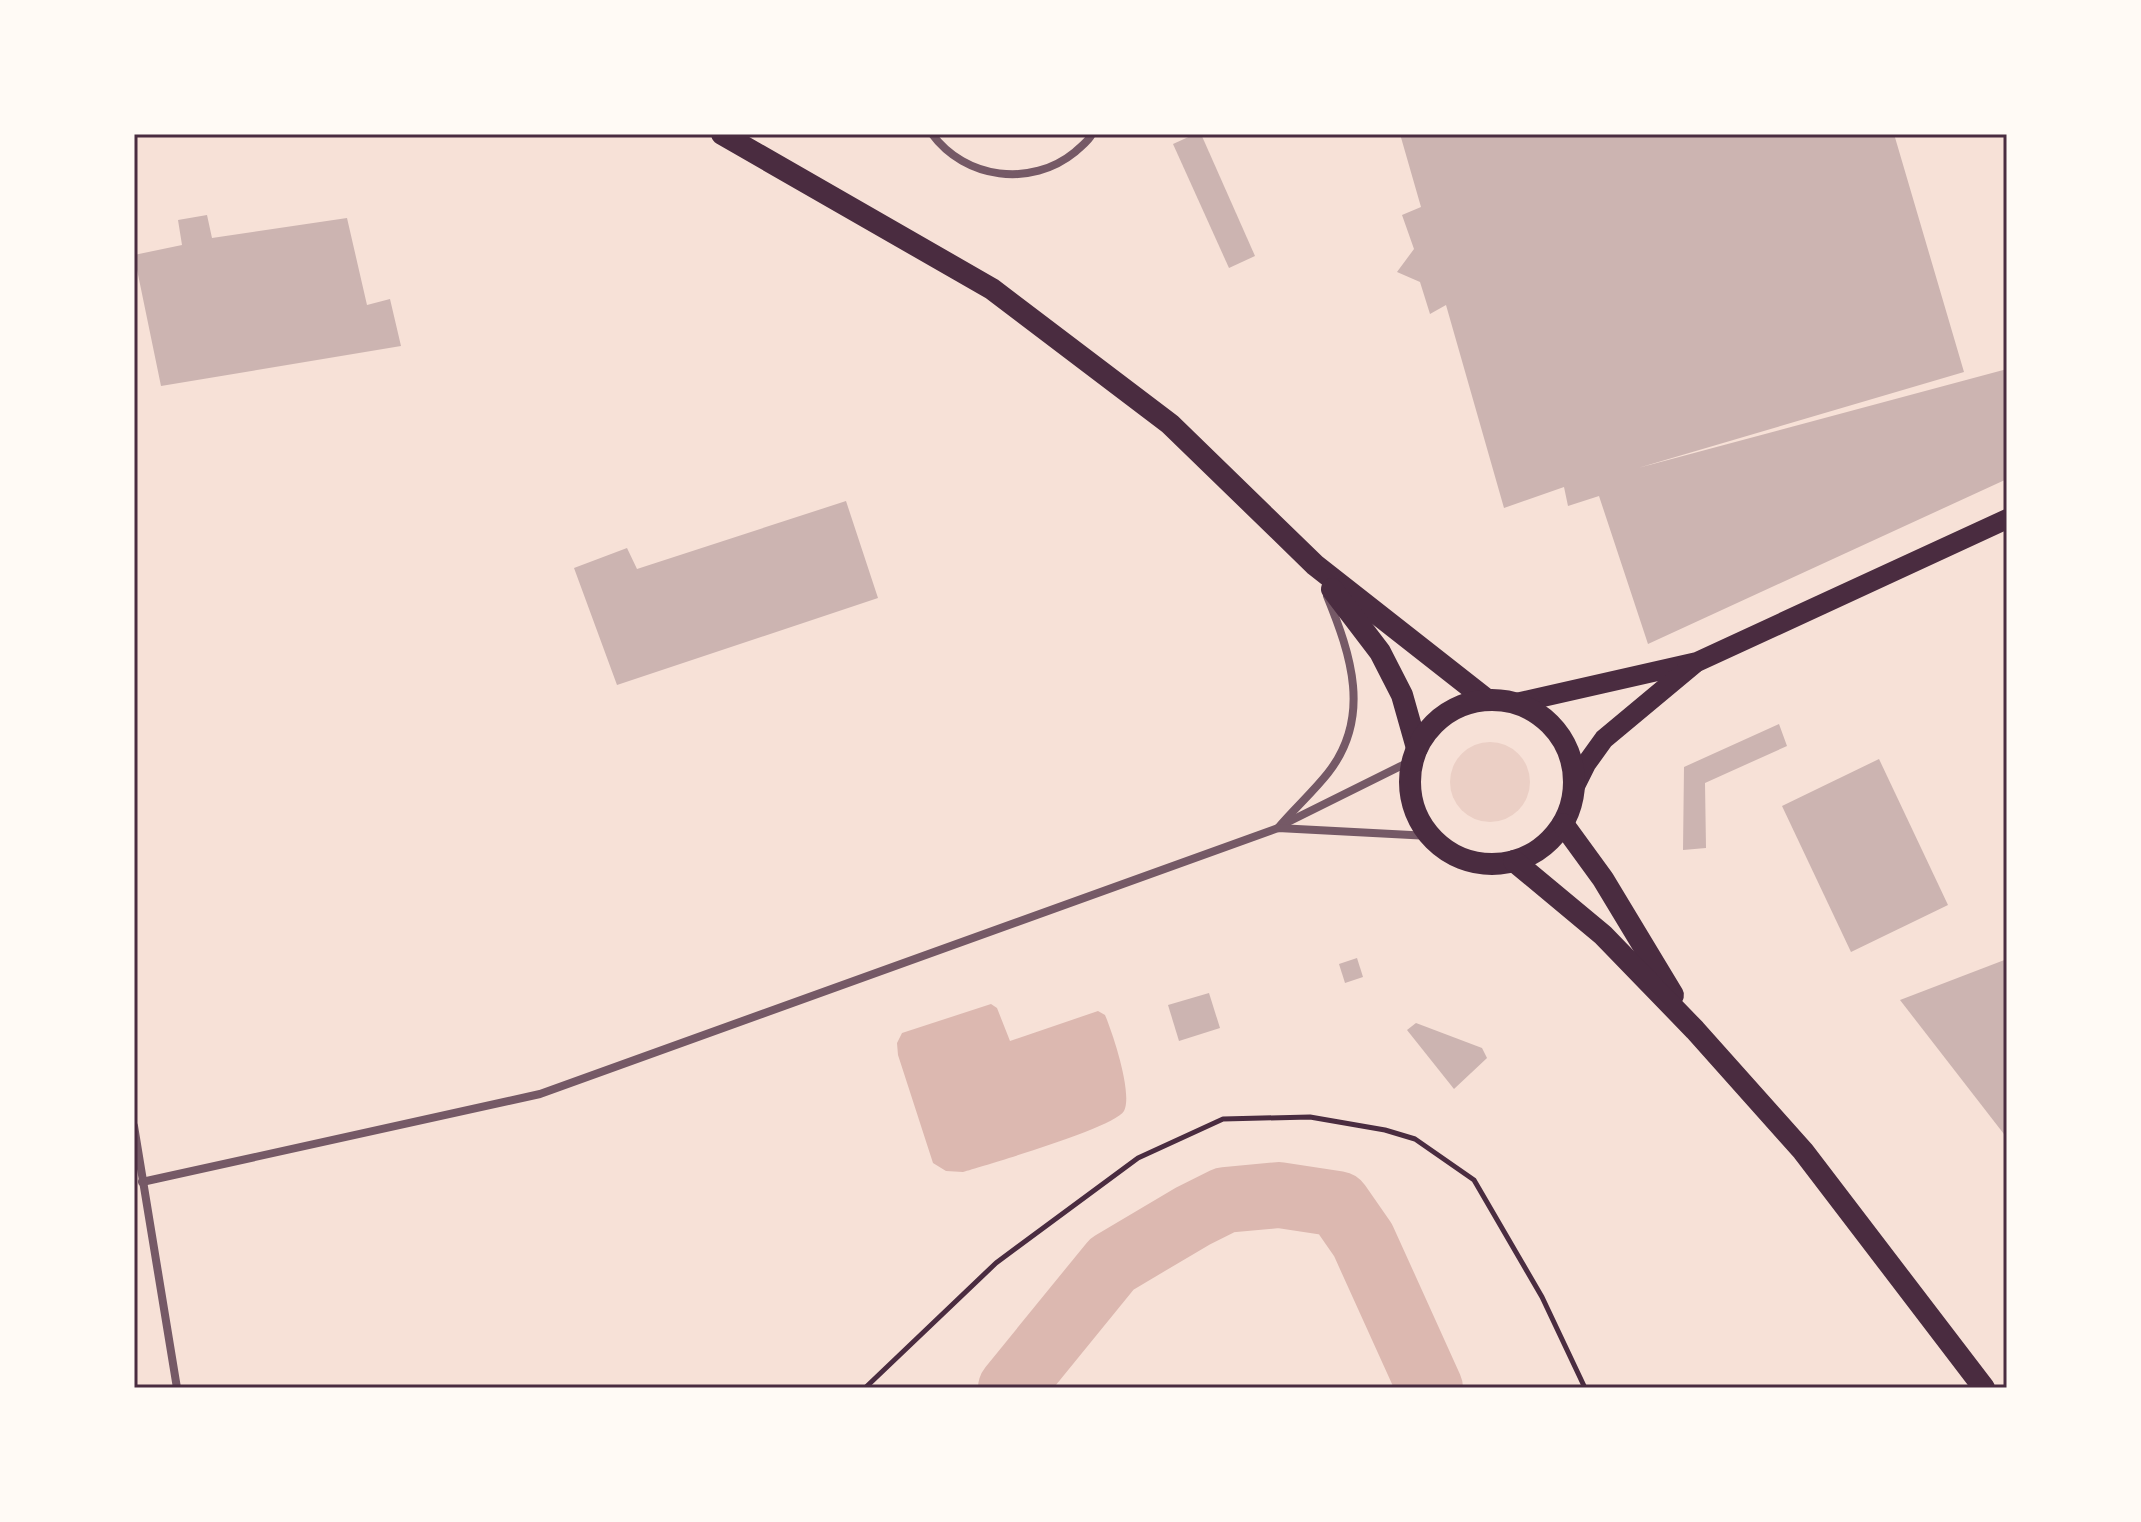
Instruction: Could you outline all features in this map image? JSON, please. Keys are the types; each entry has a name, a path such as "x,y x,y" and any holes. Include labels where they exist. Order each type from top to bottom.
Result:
{"highway":[{"path":"722,134 992,289 1170,424 1315,565 1487,700"},
{"path":"1315,565 1380,652 1402,695 1415,754 1411,794 1416,813 1430,836 1456,856 1475,863 1495,864 1514,861 1545,844 1563,824 1574,788 1571,760 1560,735 1541,716 1516,703 1487,700 1463,705 1447,713 1430,729 1415,754"},
{"path":"1563,824 1603,879 1695,1030"},
{"path":"1514,861 1603,935 1695,1030 1803,1151 1984,1388"}],"main road":[{"path":"1516,703 1697,662 2007,519"},
{"path":"1574,788 1604,739 1697,662"}],"street":[{"path":"932,134 941,147 968,166 1000,175 1032,173 1063,161 1092,134"},
{"path":"1278,828 1329,772 1347,742 1354,702 1347,647 1315,565"},
{"path":"142,1182 540,1094 1278,828 1415,754"},
{"path":"1278,828 1430,836"},
{"path":"134,1126 177,1388"}],"path":[{"path":"865,1388 996,1263 1138,1158 1223,1119 1310,1117 1385,1130 1415,1139 1474,1180 1542,1297 1585,1388"}],"shaded area":[{"path":"1490,742 1505,745 1518,754 1527,767 1530,782 1527,797 1518,810 1505,819 1490,822 1475,819 1462,810 1453,797 1450,782 1453,767 1462,754 1475,745"},
{"path":"991,1004 997,1008 1010,1041 1098,1011 1105,1015 1124,1078 1124,1111 1098,1127 1050,1145 963,1172 946,1171 933,1163 898,1055 897,1043 902,1033"}],"building":[{"path":"1201,134 1255,256 1229,268 1173,144"},
{"path":"1400,134 1894,134 1964,372 1638,468 2007,369 2007,479 1648,644 1599,496 1568,506 1564,487 1504,508 1446,305 1430,314 1420,282 1397,272 1414,249 1402,215 1421,207"},
{"path":"207,215 212,238 347,218 367,305 390,299 401,346 161,386 134,255 182,245 178,220"},
{"path":"846,501 878,598 617,685 574,568 627,548 637,569"},
{"path":"1779,724 1787,746 1705,783 1706,848 1683,850 1684,767"},
{"path":"1879,759 1948,905 1851,952 1782,806"},
{"path":"1357,958 1363,977 1345,983 1339,964"},
{"path":"2007,959 2007,1138 1900,1000"},
{"path":"1209,993 1220,1028 1179,1041 1168,1005"},
{"path":"1416,1023 1482,1048 1487,1058 1454,1089 1407,1030"}],"waterway":[{"path":"1011,1388 1112,1264 1225,1200 1279,1195 1338,1204 1363,1240 1430,1388"}]}
